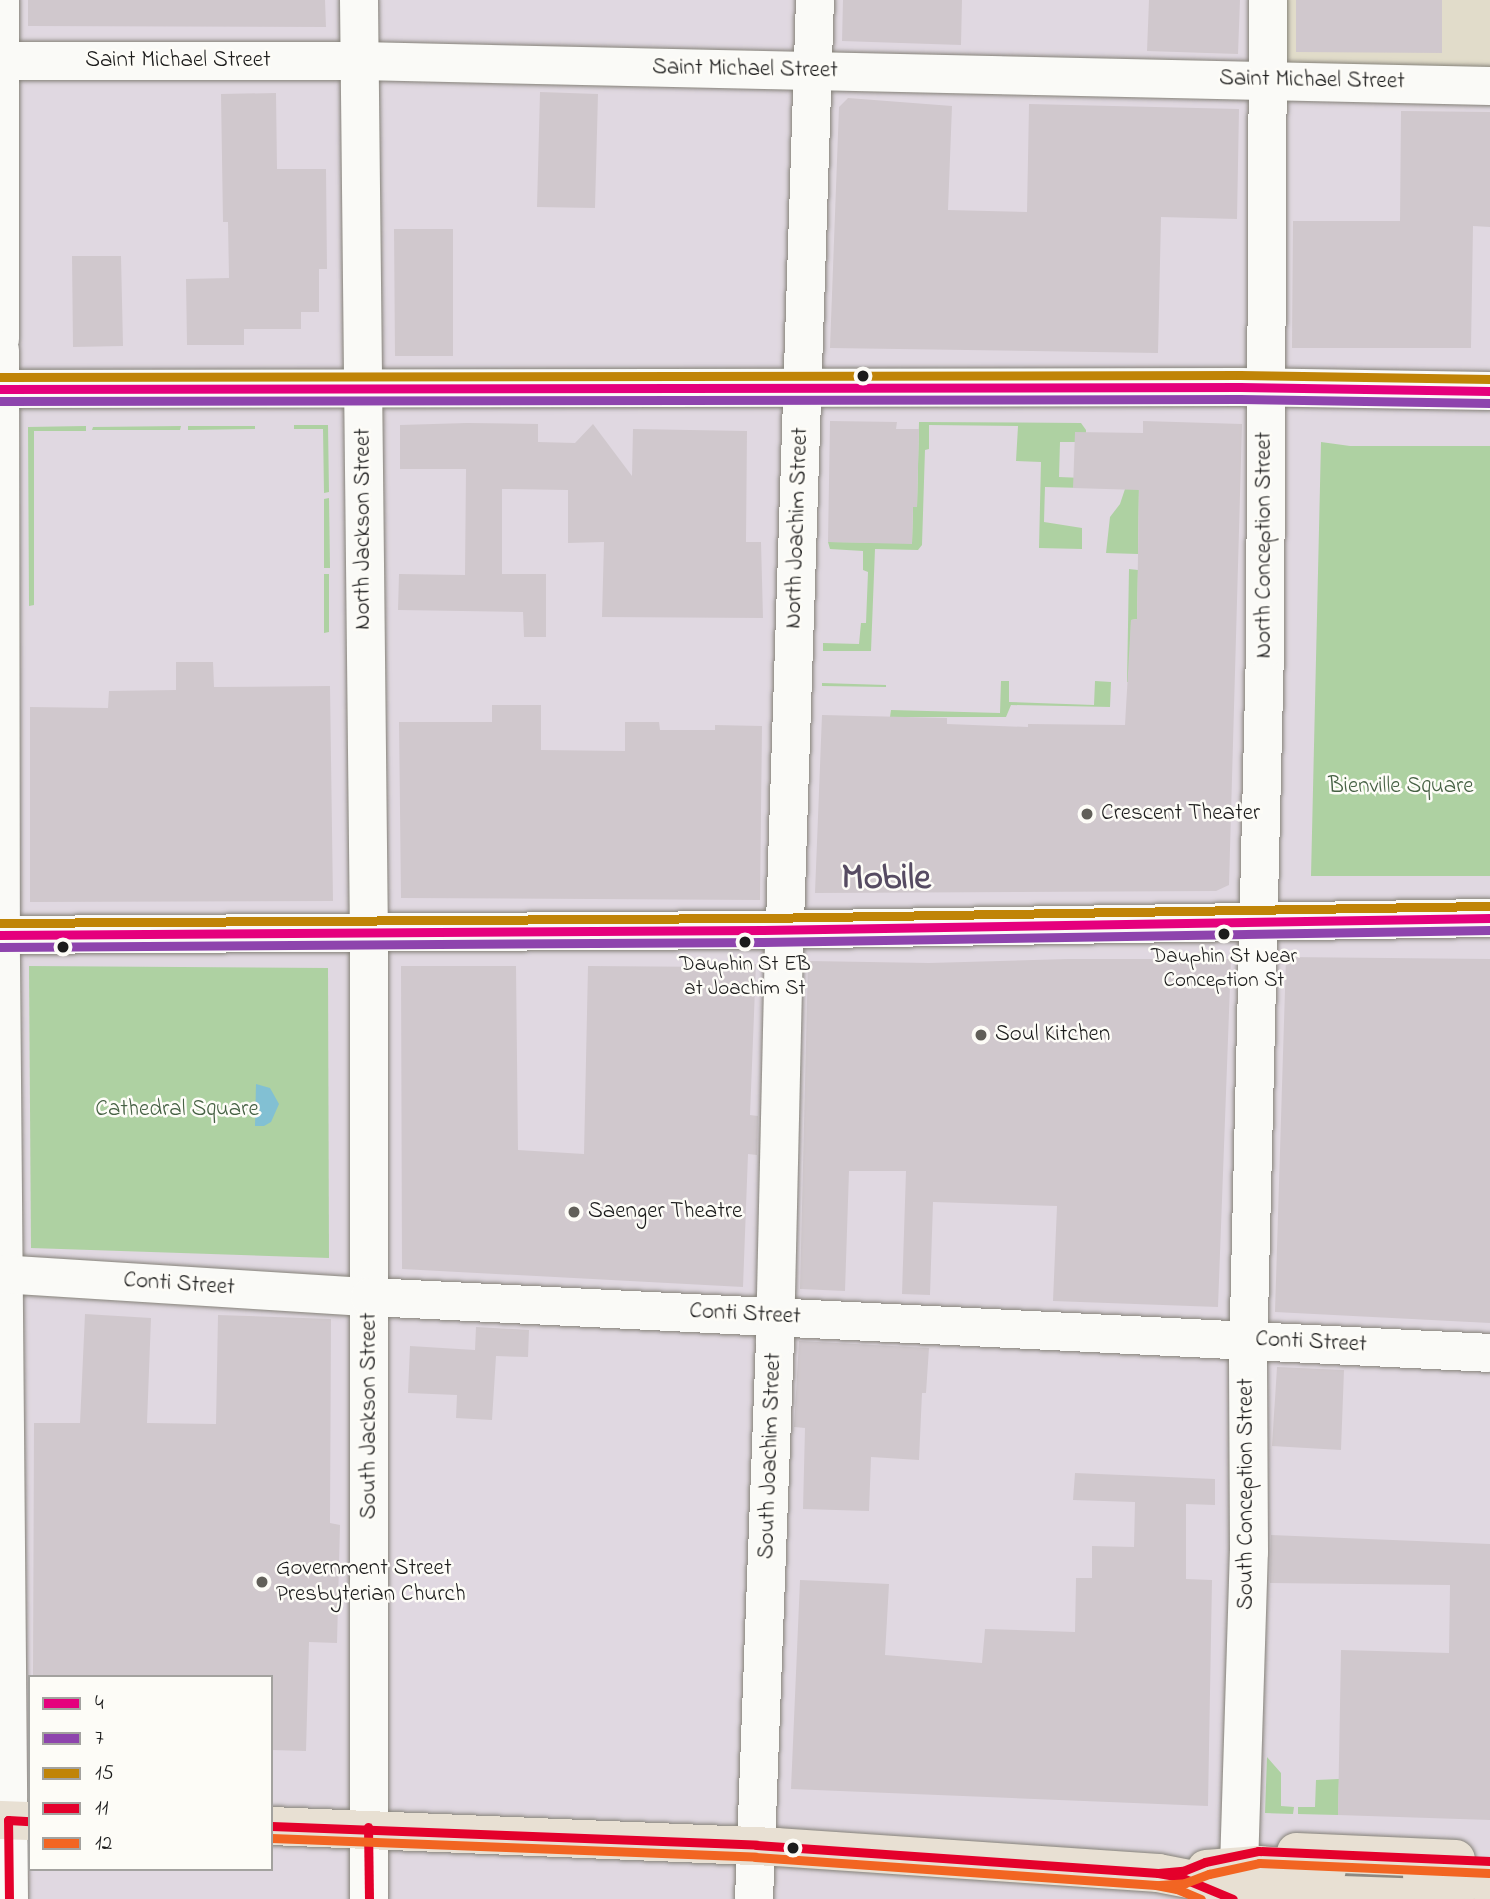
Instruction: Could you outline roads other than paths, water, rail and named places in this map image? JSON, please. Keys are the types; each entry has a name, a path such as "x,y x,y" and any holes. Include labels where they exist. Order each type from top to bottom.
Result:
{"main road":[{"path":"273,1826 368,1827 756,1845 1174,1874 1238,1882 1267,1893 1455,1899"},
{"path":"1238,1882 1272,1851 1490,1861"},
{"path":"1238,1882 1271,1866 1490,1881"}],"street":[{"path":"0,0 0,339"},
{"name":"North Jackson Street","path":"359,0 369,933"},
{"name":"North Joachim Street","path":"784,930 815,0"},
{"name":"North Conception Street","path":"1261,922 1268,0"},
{"name":"Saint Michael Street","path":"0,61 360,61 1490,86"},
{"path":"0,350 1,1274 13,1821 9,1899"},
{"path":"0,389 1266,387 1490,391"},
{"path":"0,935 784,930 1490,918"},
{"name":"South Conception Street","path":"1238,1882 1249,1530 1248,1339 1261,922"},
{"name":"South Joachim Street","path":"754,1899 776,1316 784,930"},
{"name":"South Jackson Street","path":"369,933 369,1899"},
{"name":"Conti Street","path":"1,1274 370,1297 1490,1353"}],"water":[{"path":"256,1084 270,1088 279,1104 271,1122 264,1126 255,1126"}],"place":[{"name":"Crescent Theater","path":"1087,814"},
{"name":"Dauphin St Near Conception St","path":"1224,934"},
{"name":"Dauphin St EB at Joachim St","path":"745,942"},
{"name":"Soul Kitchen","path":"981,1035"},
{"name":"Saenger Theatre","path":"574,1212"},
{"name":"Government Street Presbyterian Church","path":"262,1582"}],"district":[{"name":"Mobile","path":"886,879"}],"park label":[{"name":"Bienville Square","path":"1401,787"},
{"name":"Cathedral Square","path":"177,1110"}]}
